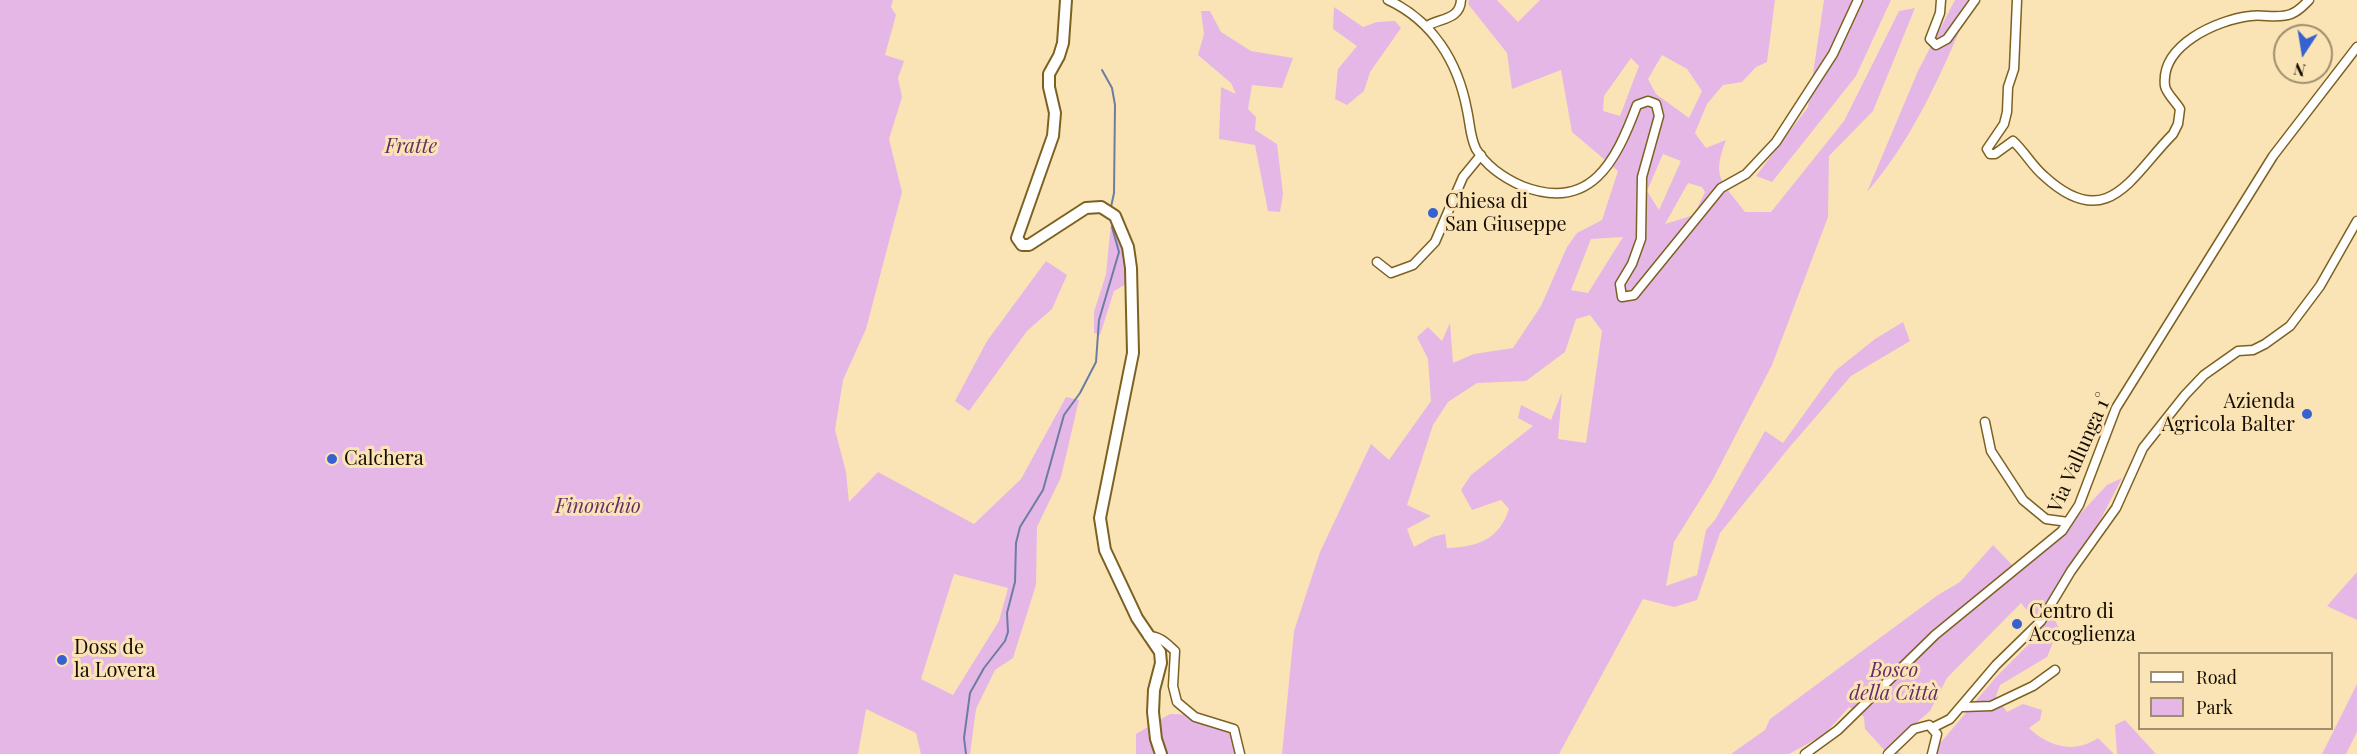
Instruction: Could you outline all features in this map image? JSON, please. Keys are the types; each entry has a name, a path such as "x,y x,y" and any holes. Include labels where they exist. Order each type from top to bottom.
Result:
{"street":[{"path":"1066,0 1063,43 1049,74 1049,87 1055,113 1053,136 1017,238 1022,245 1029,245 1077,213 1095,207 1108,210 1115,216 1128,247 1131,268 1133,353 1100,518 1105,550 1148,636 1160,652 1161,663 1154,690 1153,712 1156,739 1161,754"},
{"path":"1388,0 1427,26 1450,56 1467,107 1471,136 1480,155 1505,178 1536,191 1554,194 1581,190 1617,152 1637,105 1648,101 1656,104 1659,116 1642,177 1641,239 1632,264 1620,284 1622,297 1634,295 1680,241 1720,188 1746,174 1776,142 1833,54 1858,0"},
{"path":"1427,26 1434,22 1449,20 1461,6 1461,0"},
{"path":"1941,0 1940,13 1930,39 1936,45 1947,39 1975,0"},
{"path":"2017,0 2014,69 2008,87 2007,112 2004,124 1988,149 1990,154 1995,154 2013,141 2041,174 2057,188 2077,198 2088,200 2113,196 2124,190 2173,134 2178,124 2180,108 2165,88 2166,70 2183,46 2192,38 2222,24 2251,15 2289,15 2301,9 2309,0"},
{"name":"Via Vallunga 1°","path":"1805,754 1829,738 1935,635 2039,551 2068,522 2079,505 2108,427 2127,391 2273,156 2357,46"},
{"path":"1377,262 1391,273 1413,265 1425,254 1441,230 1463,177 1480,155"},
{"path":"1888,754 1914,729 1929,725 1934,727 1950,719 1963,707 1996,664 2041,621 2071,571 2116,508 2143,448 2158,428 2204,375 2238,351 2253,350 2290,326 2320,286 2357,221"},
{"path":"1985,422 1991,451 2023,500 2046,519 2068,522"},
{"path":"1148,636 1164,640 1175,651 1173,686 1177,702 1195,717 1234,729 1240,754"},
{"path":"1963,707 1991,706 2033,686 2055,670"},
{"path":"1932,754 1937,734 1934,727"}],"green space":[{"name":"Finonchio","path":"0,0 893,0 891,7 896,15 885,55 904,61 898,78 902,97 889,139 902,192 866,329 843,380 835,430 846,472 849,502 878,472 974,524 1021,479 1066,397 1079,400 1061,477 1037,527 1036,585 1013,658 995,670 976,709 970,754 921,754 916,733 866,709 858,754 0,754","holes":["954,574 1008,588 999,621 953,695 921,679"]},
{"path":"1469,0 1497,0 1518,22 1540,0 1775,0 1767,62 1756,67 1742,82 1723,85 1707,104 1695,133 1706,148 1726,140 1719,163 1719,172 1725,186 1745,212 1771,212 1844,121 1899,11 1915,8 1873,111 1829,156 1828,217 1772,365 1712,481 1674,542 1666,586 1697,575 1706,530 1715,520 1765,431 1783,443 1835,371 1875,339 1903,322 1910,341 1851,376 1788,449 1720,533 1697,600 1674,607 1643,599 1559,754 1282,754 1294,631 1320,552 1371,444 1389,460 1431,401 1428,359 1417,337 1428,327 1442,341 1450,323 1453,363 1474,354 1513,348 1541,306 1567,247 1577,233 1602,220 1618,171 1572,132 1561,70 1512,89 1507,53 1468,4","holes":["1662,55 1687,69 1702,91 1689,118 1656,94 1648,79","1631,58 1639,66 1620,116 1603,111 1604,96","1663,154 1681,161 1659,210 1647,191","1688,183 1702,187 1705,192 1694,215 1665,224","1623,237 1588,293 1571,290 1591,239","1590,315 1602,331 1586,443 1558,439 1562,392 1551,420 1521,405 1518,418 1533,426 1471,475 1461,490 1472,510 1501,500 1509,509 1499,528 1486,540 1468,546 1447,548 1445,534 1432,537 1414,547 1407,529 1431,516 1407,505 1433,425 1448,402 1477,383 1526,381 1565,352 1576,319"]},
{"path":"1824,0 1891,0 1856,76 1772,182 1756,176 1808,107"},
{"path":"1955,0 1972,0 1951,50 1914,126 1867,192 1918,71"},
{"path":"1334,7 1363,27 1377,22 1395,21 1401,28 1370,72 1364,91 1347,105 1335,99 1338,69 1357,46 1333,29"},
{"path":"1201,11 1210,11 1221,32 1251,51 1293,58 1282,88 1252,85 1248,109 1256,117 1255,130 1277,144 1283,194 1280,212 1268,211 1255,145 1219,139 1221,87 1236,94 1231,83 1198,55 1204,34"},
{"path":"1111,223 1116,224 1125,245 1126,284 1114,291 1100,335 1094,333 1094,312 1106,274"},
{"path":"1046,261 1067,275 1052,309 1027,331 969,411 955,401 987,341"},
{"name":"Bosco della Città","path":"2122,478 2052,614 2059,628 2047,657 2000,685 1996,696 2007,712 2023,704 2042,710 2040,720 2029,728 2053,744 2080,746 2098,738 2114,754 1931,754 1996,677 2043,630 2021,603 1947,678 1930,711 1890,746 1901,754 1888,754 1865,729 1864,717 1849,707 1825,734 1789,754 1731,754 1765,730 1770,719 1938,595 1960,582 1993,545 2018,571 2063,532 2107,485"},
{"path":"2357,572 2357,620 2327,606"},
{"path":"2357,684 2357,732 2346,754 2322,754"},
{"path":"1170,714 1200,715 1227,724 1238,754 1136,754 1136,734"},
{"path":"2125,720 2156,754 2117,754 2115,725"}],"waterway":[{"path":"1102,70 1112,88 1115,105 1114,193 1111,207"},
{"path":"966,754 964,738 970,693 984,668 1005,641 1008,632 1007,613 1015,582 1016,543 1020,527 1043,490 1064,415 1080,393 1096,362 1099,320 1119,252 1112,227"}],"place":[{"name":"Chiesa di San Giuseppe","path":"1433,213"},
{"name":"Azienda Agricola Balter","path":"2307,414"},
{"name":"Calchera","path":"332,459"},
{"name":"Centro di Accoglienza","path":"2017,624"},
{"name":"Doss de la Lovera","path":"62,660"}],"park label":[{"name":"Fratte","path":"411,147"}]}
